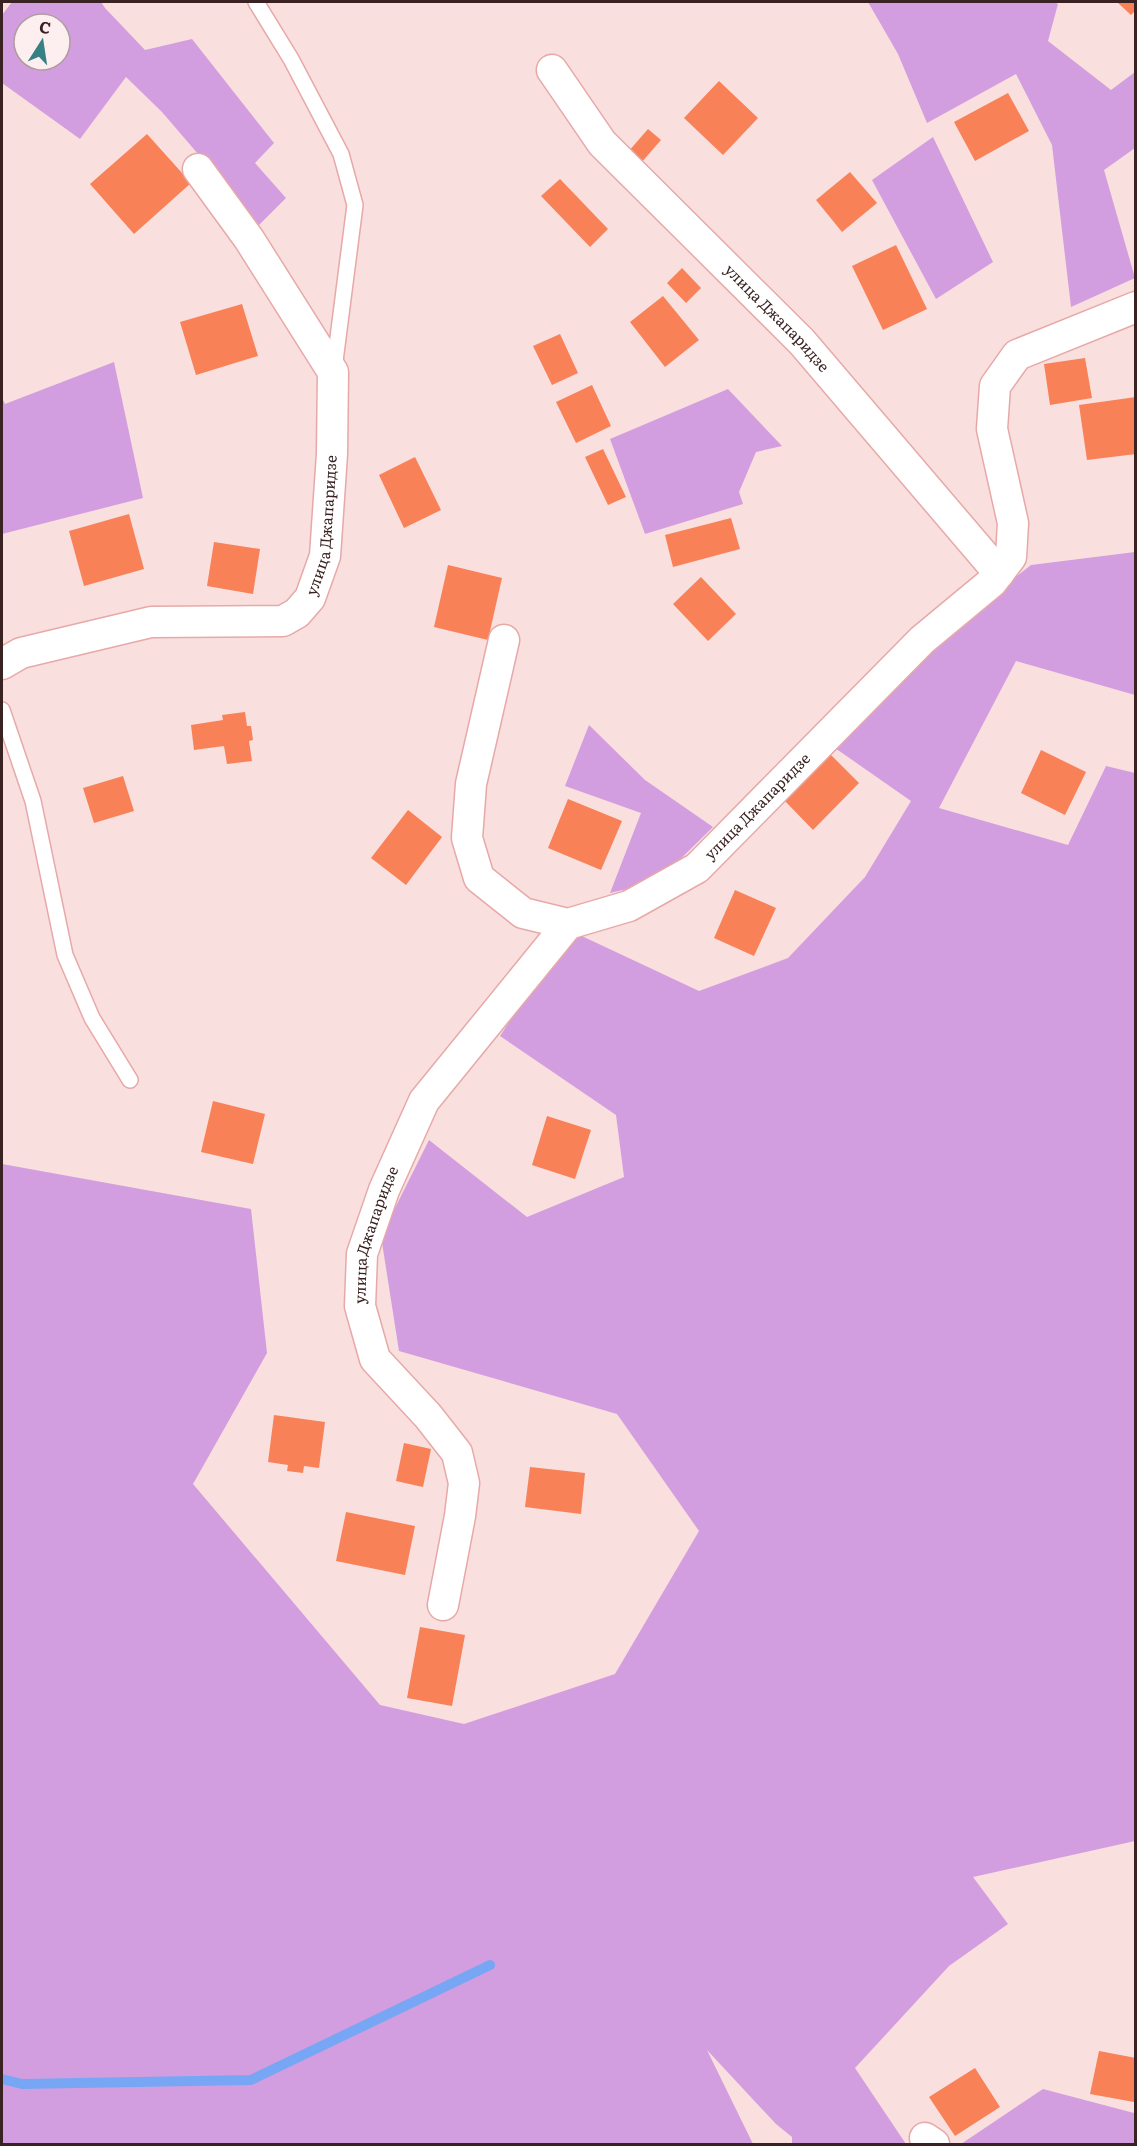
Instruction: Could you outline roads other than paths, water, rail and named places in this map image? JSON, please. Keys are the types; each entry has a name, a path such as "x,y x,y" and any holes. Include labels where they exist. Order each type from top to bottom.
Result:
{"street":[{"name":"улица Джапаридзе","path":"552,70 602,143 802,342 999,573"},
{"path":"198,169 249,239 333,372"},
{"name":"улица Джапаридзе","path":"443,1605 464,1483 457,1453 428,1416 375,1359 360,1306 362,1254 384,1190 424,1101 568,924 628,906 697,868 922,640 992,582 1011,557 1013,523 992,429 995,386 1017,355 1136,307"},
{"name":"улица Джапаридзе","path":"2,664 21,653 150,622 284,621 297,613 310,598 325,556 332,454 333,372"},
{"path":"504,639 471,784 467,838 479,878 523,913 568,924"}],"lane":[{"path":"256,2 291,59 341,154 355,205 333,372"},
{"path":"2,710 33,801 65,955 92,1018 130,1080"}],"waterway":[{"path":"2,2079 22,2084 251,2080 490,1965"}]}
